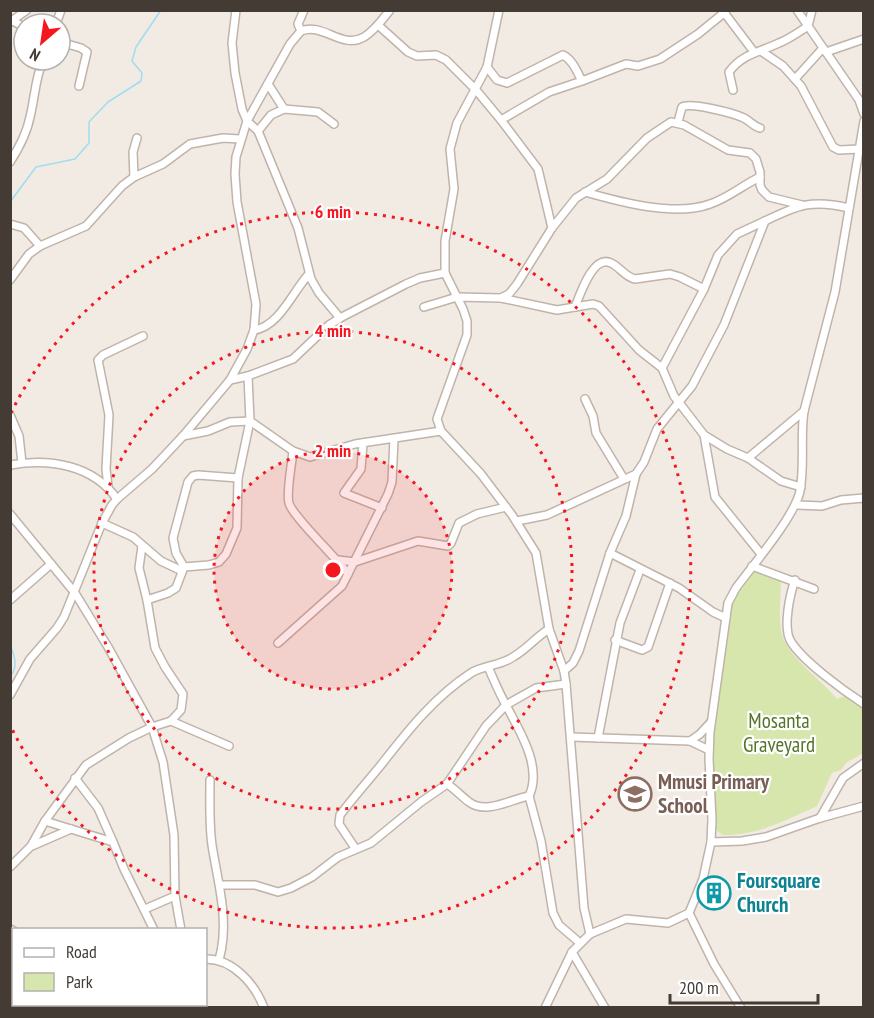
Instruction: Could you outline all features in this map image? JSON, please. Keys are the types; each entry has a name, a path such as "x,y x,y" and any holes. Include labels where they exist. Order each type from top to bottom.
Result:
{"street":[{"path":"236,10 232,44 240,102 247,121 258,131 298,228 309,273 319,293 340,318"},
{"path":"301,31 298,24 304,10"},
{"path":"10,695 30,658 64,617 102,523 117,499 152,469 183,436 230,380 248,349 256,313 235,182 235,165 247,121 290,44 301,31 315,30 350,42 363,38 390,10"},
{"path":"499,10 487,67 457,123 450,142 454,189 445,241 445,273 467,321 467,335 437,419 441,430 481,474 517,521 531,542 539,563 549,629 564,671 566,684 584,908 590,934"},
{"path":"797,10 862,102 864,114"},
{"path":"733,90 729,72 737,62 781,42 808,26 812,10"},
{"path":"501,120 549,92 626,63 638,66 660,59 698,34 724,11 757,51 783,66 801,86 833,147 839,150 860,149"},
{"path":"378,25 413,55 440,56 476,90 538,169 552,228"},
{"path":"795,79 824,50 864,39"},
{"path":"72,45 87,52 79,86"},
{"path":"487,67 497,80 507,83 563,55 573,63 582,81"},
{"path":"10,162 28,124 39,72"},
{"path":"268,84 284,109"},
{"path":"678,122 682,107 691,105 745,118 752,125 760,128"},
{"path":"258,131 271,115 284,109 314,111 334,124"},
{"path":"501,298 517,284 552,228 576,198 607,179 647,138 671,122 678,122 728,150 750,153 756,159 760,185 769,197 802,205"},
{"path":"545,1008 572,952 590,934 626,919 668,923 689,914 703,879 711,842 709,750 728,603 796,505 801,487 801,427 835,292 864,122"},
{"path":"134,177 133,152 137,138"},
{"path":"10,280 29,254 40,246 86,226 122,186 134,177 163,164 190,144 223,138 240,140"},
{"path":"585,192 632,205 651,208 684,208 708,205 760,177"},
{"path":"662,368 704,289 718,255 729,240 745,228 802,205 815,203 849,208"},
{"path":"564,671 573,663 579,651 610,553 626,516 636,474 644,462 657,429 692,386 724,326 765,221"},
{"path":"10,224 24,228 40,246"},
{"path":"574,307 590,272 598,262 604,261 611,263 629,278 670,274 704,289"},
{"path":"254,330 261,329 273,320 309,273"},
{"path":"230,380 248,376 293,359 329,325 340,318 420,278 445,273"},
{"path":"424,307 457,297 501,298 557,310 593,304 599,306 639,350 662,368 674,396 704,435 748,458 781,481 801,487"},
{"path":"108,486 106,469 109,415 98,360 103,355 143,336"},
{"path":"102,523 133,537 161,561 183,569 215,564 226,554 237,528 238,478 250,421 248,376"},
{"path":"585,399 593,416 596,433 624,479"},
{"path":"748,458 804,411"},
{"path":"10,415 19,436 22,463"},
{"path":"183,436 208,431 230,422 250,421 293,451 306,457 363,443 441,430"},
{"path":"704,435 715,497 761,554"},
{"path":"278,643 342,586 382,508 392,482 394,439"},
{"path":"363,443 362,469 344,493 382,508"},
{"path":"293,451 289,505 348,574"},
{"path":"10,465 22,463 71,467 92,474 108,486 117,499"},
{"path":"517,521 547,515 636,474"},
{"path":"147,600 174,590 183,569 176,554 173,538 188,482 193,476 198,475 238,478"},
{"path":"796,505 822,506 841,500 864,498"},
{"path":"338,560 355,562 418,541 448,546 452,543 459,523 477,514 506,507"},
{"path":"10,514 75,593 152,727 163,762 174,835 175,896 180,928"},
{"path":"10,867 31,846 45,821 86,765 129,738 171,721 181,710 183,694 165,668 155,648 139,568 142,546"},
{"path":"610,553 670,583 713,612 726,618"},
{"path":"10,600 51,564"},
{"path":"752,566 795,580 814,589"},
{"path":"598,738 615,640 640,570"},
{"path":"795,580 789,605 789,638 803,656 864,704"},
{"path":"615,640 642,650 648,647 670,583"},
{"path":"355,848 339,824 340,815 424,712 474,671 502,664 549,629"},
{"path":"488,667 527,745 533,777 533,786 529,796 536,816 553,913 559,925 580,943"},
{"path":"220,885 255,885 278,892 312,877 338,857 370,843 447,784 486,726 506,705 536,688 566,684"},
{"path":"171,721 229,746"},
{"path":"690,741 700,735 712,721"},
{"path":"572,737 690,741 709,750"},
{"path":"820,818 843,778 864,763"},
{"path":"75,778 98,808 124,869 153,928"},
{"path":"210,780 212,845 225,928 219,960"},
{"path":"447,784 470,803 478,806 496,805 529,796"},
{"path":"711,842 742,841 766,837 820,818 864,806"},
{"path":"45,821 113,842"},
{"path":"31,846 71,829"},
{"path":"145,909 175,896"},
{"path":"689,914 714,964 741,1008"},
{"path":"572,952 604,1008"},
{"path":"207,959 219,960 229,965 249,982 264,1008"}],"green space":[{"name":"Mosanta Graveyard","path":"753,570 781,579 782,635 799,661 837,699 845,696 863,708 863,753 846,763 841,770 832,773 817,806 759,830 722,835 712,826 712,735 730,607"}],"waterway":[{"path":"10,202 36,167 75,159 89,143 89,122 108,102 141,81 142,73 132,61 136,47 161,10"},
{"path":"10,425 12,429 10,436"},
{"path":"10,644 15,663 12,674"}],"place":[{"name":"Mmusi Primary School","path":"635,794"},
{"name":"Foursquare Church","path":"714,893"}]}
